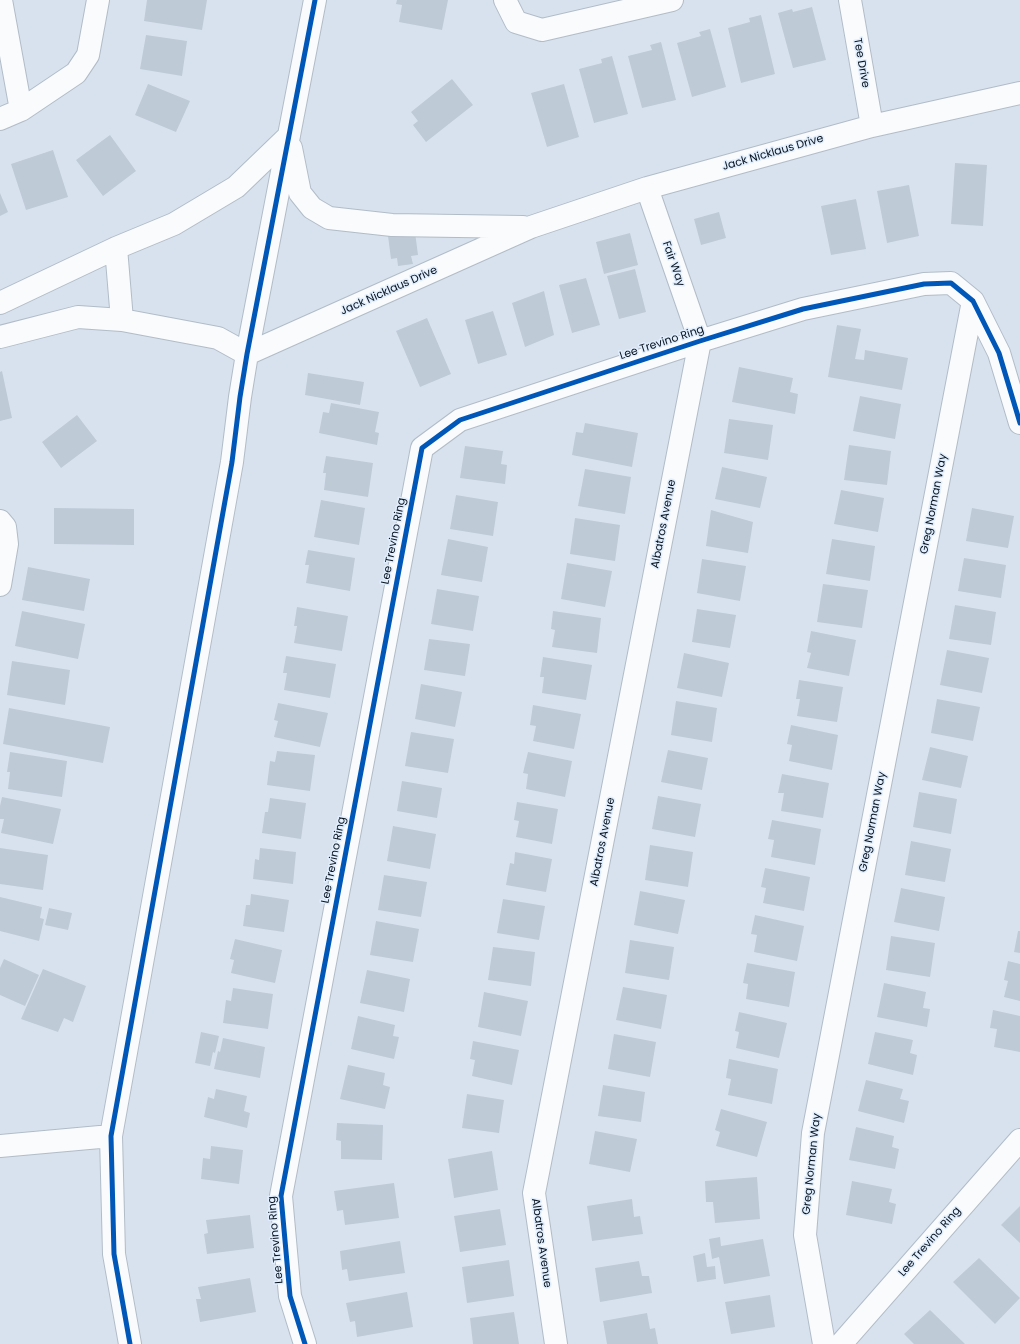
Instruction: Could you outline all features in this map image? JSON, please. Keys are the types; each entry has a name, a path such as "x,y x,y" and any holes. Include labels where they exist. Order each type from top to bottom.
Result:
{"street":[{"path":"1,0 21,110"},
{"path":"0,119 21,110 76,73 88,55 98,0"},
{"path":"130,1344 114,1254 111,1136 232,462 240,397 315,0"},
{"path":"505,0 516,22 542,30 672,0"},
{"name":"Tee Drive","path":"850,0 872,126"},
{"name":"Jack Nicklaus Drive","path":"248,354 530,227 647,188 872,126 1020,92"},
{"path":"0,303 116,248 174,224 236,187 289,136"},
{"name":"Jack Nicklaus Drive","path":"289,136 300,193 312,208 329,218 392,225 530,227"},
{"name":"Fair Way","path":"647,188 700,341"},
{"path":"116,248 122,320"},
{"name":"Lee Trevino Ring","path":"304,1344 290,1296 281,1196 422,448 460,420 700,341 803,309 924,284 951,284 973,301 999,354 1020,423"},
{"name":"Greg Norman Way","path":"824,1344 805,1235 813,1133 973,301"},
{"path":"0,337 78,317 122,320 218,338 248,354"},
{"name":"Albatros Avenue","path":"556,1344 534,1193 700,341"},
{"path":"0,521 5,527 7,544 0,585"},
{"path":"0,1146 111,1136"},
{"name":"Lee Trevino Ring","path":"841,1344 1020,1140"}],"building":[{"path":"147,0 207,0 202,30 144,21"},
{"path":"397,0 448,0 442,30 399,22 402,5 396,4"},
{"path":"812,7 826,60 793,68 778,13 792,9 793,12"},
{"path":"761,15 775,74 741,83 728,28 750,22 749,18"},
{"path":"710,29 726,87 692,97 677,43 701,36 699,32"},
{"path":"146,35 187,41 182,76 140,69"},
{"path":"661,42 676,100 642,108 628,56 652,50 650,45"},
{"path":"612,56 628,114 594,123 579,69 602,63 601,59"},
{"path":"452,79 473,105 426,142 413,125 418,121 411,112"},
{"path":"148,84 190,101 176,132 135,115"},
{"path":"564,84 579,137 547,147 531,93"},
{"path":"110,135 136,171 103,196 76,160"},
{"path":"53,150 68,197 26,210 11,164"},
{"path":"955,163 987,165 983,226 951,224"},
{"path":"909,185 919,236 887,243 877,191"},
{"path":"0,193 8,212 0,216"},
{"path":"856,199 866,249 831,255 821,206"},
{"path":"719,212 726,238 701,245 694,219"},
{"path":"415,232 418,255 411,256 413,264 398,266 397,258 391,259 388,236"},
{"path":"630,233 638,265 604,274 596,242"},
{"path":"635,269 646,312 619,319 607,276"},
{"path":"586,278 600,325 572,333 559,285"},
{"path":"544,291 554,335 525,347 512,303"},
{"path":"493,311 507,355 478,364 465,320"},
{"path":"427,318 451,374 420,387 396,331"},
{"path":"837,325 861,329 855,359 864,360 865,350 908,358 902,390 828,377"},
{"path":"739,367 793,378 790,392 798,394 795,414 732,402"},
{"path":"2,371 12,418 0,421 0,372"},
{"path":"308,373 364,382 360,405 305,395"},
{"path":"860,396 901,404 895,439 853,431"},
{"path":"331,403 379,412 375,432 379,433 377,445 319,433 323,412 329,413"},
{"path":"77,415 97,441 61,468 42,442"},
{"path":"729,419 773,425 768,460 724,453"},
{"path":"585,423 638,433 632,467 572,455 576,432 583,433"},
{"path":"849,445 891,451 887,485 844,480"},
{"path":"465,446 503,451 501,464 507,465 505,484 460,478"},
{"path":"326,456 373,463 368,497 324,490 326,473 323,473"},
{"path":"722,467 767,477 760,508 715,499"},
{"path":"585,469 631,477 625,514 578,506"},
{"path":"841,490 884,498 878,532 834,524"},
{"path":"456,495 498,502 493,536 450,529"},
{"path":"321,500 365,508 359,545 314,537"},
{"path":"54,508 134,509 134,545 54,544"},
{"path":"972,508 1014,516 1008,548 966,541"},
{"path":"711,510 753,522 748,553 706,546"},
{"path":"575,518 620,525 615,561 570,554"},
{"path":"448,539 488,547 482,582 441,575"},
{"path":"832,539 875,546 870,581 826,574"},
{"path":"308,550 355,558 350,591 306,583 309,565 305,565"},
{"path":"964,558 1006,565 1001,598 958,591"},
{"path":"702,559 746,566 740,601 697,593"},
{"path":"567,563 612,571 605,607 561,599"},
{"path":"28,567 90,579 84,611 22,600"},
{"path":"823,584 868,590 862,628 817,622"},
{"path":"437,589 479,596 473,631 431,624"},
{"path":"955,605 996,612 991,645 949,639"},
{"path":"297,607 348,616 342,651 294,643 297,626 294,626"},
{"path":"697,609 736,615 730,648 692,642"},
{"path":"22,611 85,624 78,659 15,646"},
{"path":"553,611 601,618 597,653 552,647 555,630 551,629"},
{"path":"811,631 856,640 849,676 807,668 811,653 807,652"},
{"path":"429,639 470,644 465,676 424,670"},
{"path":"947,650 989,658 982,693 940,685"},
{"path":"684,653 729,663 722,697 677,688"},
{"path":"286,656 336,664 330,698 284,690 287,673 283,673"},
{"path":"543,657 592,665 586,700 542,693 544,677 540,677"},
{"path":"12,661 70,670 65,705 7,695"},
{"path":"799,680 843,687 837,722 797,716 800,699 796,699"},
{"path":"421,684 462,692 455,727 415,719"},
{"path":"937,699 980,707 973,741 931,733"},
{"path":"676,701 717,708 712,742 671,735"},
{"path":"278,703 328,713 320,747 274,737 278,721 274,720"},
{"path":"533,705 581,714 574,749 533,741 536,726 530,725"},
{"path":"9,708 110,727 103,763 3,744"},
{"path":"791,725 838,735 832,770 789,761 792,745 787,744"},
{"path":"411,732 454,739 448,773 405,766"},
{"path":"930,747 968,756 961,788 922,780"},
{"path":"668,750 708,758 702,790 661,782"},
{"path":"277,751 315,755 310,791 267,785 270,761 275,762"},
{"path":"10,752 67,761 62,797 8,789 10,772 7,772"},
{"path":"528,752 572,761 565,797 526,789 528,774 523,773"},
{"path":"782,774 829,783 823,818 781,811 784,793 778,793"},
{"path":"402,781 442,788 437,818 397,811"},
{"path":"919,792 957,799 951,834 913,827"},
{"path":"658,796 701,804 695,837 652,829"},
{"path":"2,797 61,809 53,844 1,833 4,819 0,819"},
{"path":"270,798 306,803 301,839 262,833 265,812 268,812"},
{"path":"517,802 558,809 552,844 516,837 519,821 514,820"},
{"path":"772,820 821,829 815,865 771,857 774,840 768,839"},
{"path":"393,826 436,834 430,869 387,861"},
{"path":"911,841 951,849 945,882 905,875"},
{"path":"650,845 693,852 688,887 645,880"},
{"path":"0,848 48,855 43,890 0,884"},
{"path":"260,848 296,852 293,884 253,879 255,859 259,860"},
{"path":"515,852 552,859 546,892 506,885 510,863 514,864"},
{"path":"765,868 810,877 804,911 763,903 766,888 761,887"},
{"path":"384,875 427,882 421,917 378,910"},
{"path":"901,888 945,897 939,931 894,922"},
{"path":"640,891 685,900 678,934 634,925"},
{"path":"251,894 289,900 284,932 243,926 246,905 250,905"},
{"path":"0,897 42,907 40,918 44,919 39,941 0,931"},
{"path":"503,899 545,906 539,940 497,933"},
{"path":"49,908 72,913 68,930 45,925"},
{"path":"755,915 804,926 797,961 754,952 757,935 751,934"},
{"path":"376,921 419,929 413,962 370,955"},
{"path":"1018,931 1020,931 1020,953 1014,952"},
{"path":"891,936 935,943 930,977 886,970"},
{"path":"235,939 282,950 275,983 231,973 234,960 230,959"},
{"path":"630,940 674,947 669,980 625,973"},
{"path":"493,947 535,952 531,986 488,980"},
{"path":"4,959 39,975 25,1006 0,995 0,968"},
{"path":"1008,961 1020,964 1020,1001 1004,997 1008,981 1004,980"},
{"path":"747,963 795,972 789,1007 746,999 748,984 743,983"},
{"path":"43,969 86,986 73,1022 64,1018 58,1032 21,1019"},
{"path":"367,970 410,979 404,1012 360,1003"},
{"path":"884,983 926,992 923,1008 930,1009 927,1027 877,1017"},
{"path":"623,987 667,995 661,1029 616,1020"},
{"path":"233,988 273,994 268,1029 223,1023 226,1000 231,1001"},
{"path":"484,992 528,1001 521,1036 478,1027"},
{"path":"993,1010 1020,1016 1020,1052 994,1047 997,1029 990,1028"},
{"path":"739,1012 787,1023 779,1058 736,1048 739,1032 735,1031"},
{"path":"358,1016 395,1025 393,1036 399,1037 394,1059 351,1049"},
{"path":"201,1032 219,1036 210,1066 195,1063"},
{"path":"875,1032 913,1040 910,1053 917,1055 913,1075 868,1064"},
{"path":"614,1034 656,1042 650,1077 608,1069"},
{"path":"223,1038 265,1047 260,1078 214,1069"},
{"path":"473,1041 519,1050 512,1085 472,1076 475,1060 470,1059"},
{"path":"729,1059 778,1069 772,1104 728,1095 731,1079 726,1078"},
{"path":"348,1065 385,1073 383,1085 390,1087 385,1109 340,1099"},
{"path":"866,1080 903,1089 900,1099 909,1101 904,1123 858,1111"},
{"path":"603,1085 645,1092 641,1122 598,1116"},
{"path":"216,1089 247,1096 244,1111 250,1113 247,1128 204,1117 208,1097 214,1099"},
{"path":"467,1094 504,1100 499,1133 462,1128"},
{"path":"721,1109 767,1122 757,1157 716,1146 720,1132 715,1130"},
{"path":"337,1123 383,1125 382,1160 341,1159 341,1141 336,1140"},
{"path":"856,1127 894,1136 892,1147 899,1149 895,1169 849,1160"},
{"path":"595,1131 637,1139 630,1172 589,1164"},
{"path":"211,1146 243,1150 239,1184 201,1179 203,1158 210,1159"},
{"path":"492,1151 498,1190 454,1198 448,1159"},
{"path":"757,1177 760,1219 715,1223 713,1202 706,1202 705,1181"},
{"path":"852,1181 892,1189 889,1202 896,1204 892,1224 846,1215"},
{"path":"394,1183 399,1218 345,1225 343,1210 337,1211 334,1191"},
{"path":"632,1199 634,1217 640,1216 643,1234 592,1241 587,1206"},
{"path":"1020,1206 1020,1243 1001,1225"},
{"path":"500,1209 506,1245 460,1252 454,1216"},
{"path":"250,1215 254,1248 207,1254 204,1234 208,1233 206,1220"},
{"path":"720,1237 721,1246 763,1239 770,1276 724,1284 719,1257 712,1259 709,1239"},
{"path":"400,1241 405,1273 349,1281 347,1269 342,1270 340,1251"},
{"path":"705,1253 707,1267 715,1266 716,1279 697,1282 693,1256"},
{"path":"979,1258 1020,1298 995,1324 953,1282"},
{"path":"509,1260 514,1296 467,1303 462,1267"},
{"path":"639,1261 642,1276 649,1276 652,1293 600,1302 595,1268"},
{"path":"250,1278 256,1312 200,1322 196,1299 201,1299 198,1287"},
{"path":"407,1292 413,1327 357,1337 355,1321 350,1322 346,1303"},
{"path":"770,1295 775,1327 731,1334 725,1302"},
{"path":"930,1310 965,1344 914,1344 904,1334"},
{"path":"514,1312 519,1344 473,1344 470,1318"},
{"path":"647,1313 650,1329 655,1328 658,1344 607,1344 603,1321"}],"cycle path":[{"path":"130,1344 114,1254 111,1136 232,462 247,354 315,0"},
{"path":"305,1344 290,1296 281,1196 422,448 460,420 700,341 803,309 924,284 951,283 973,301 999,353 1020,423"}]}
